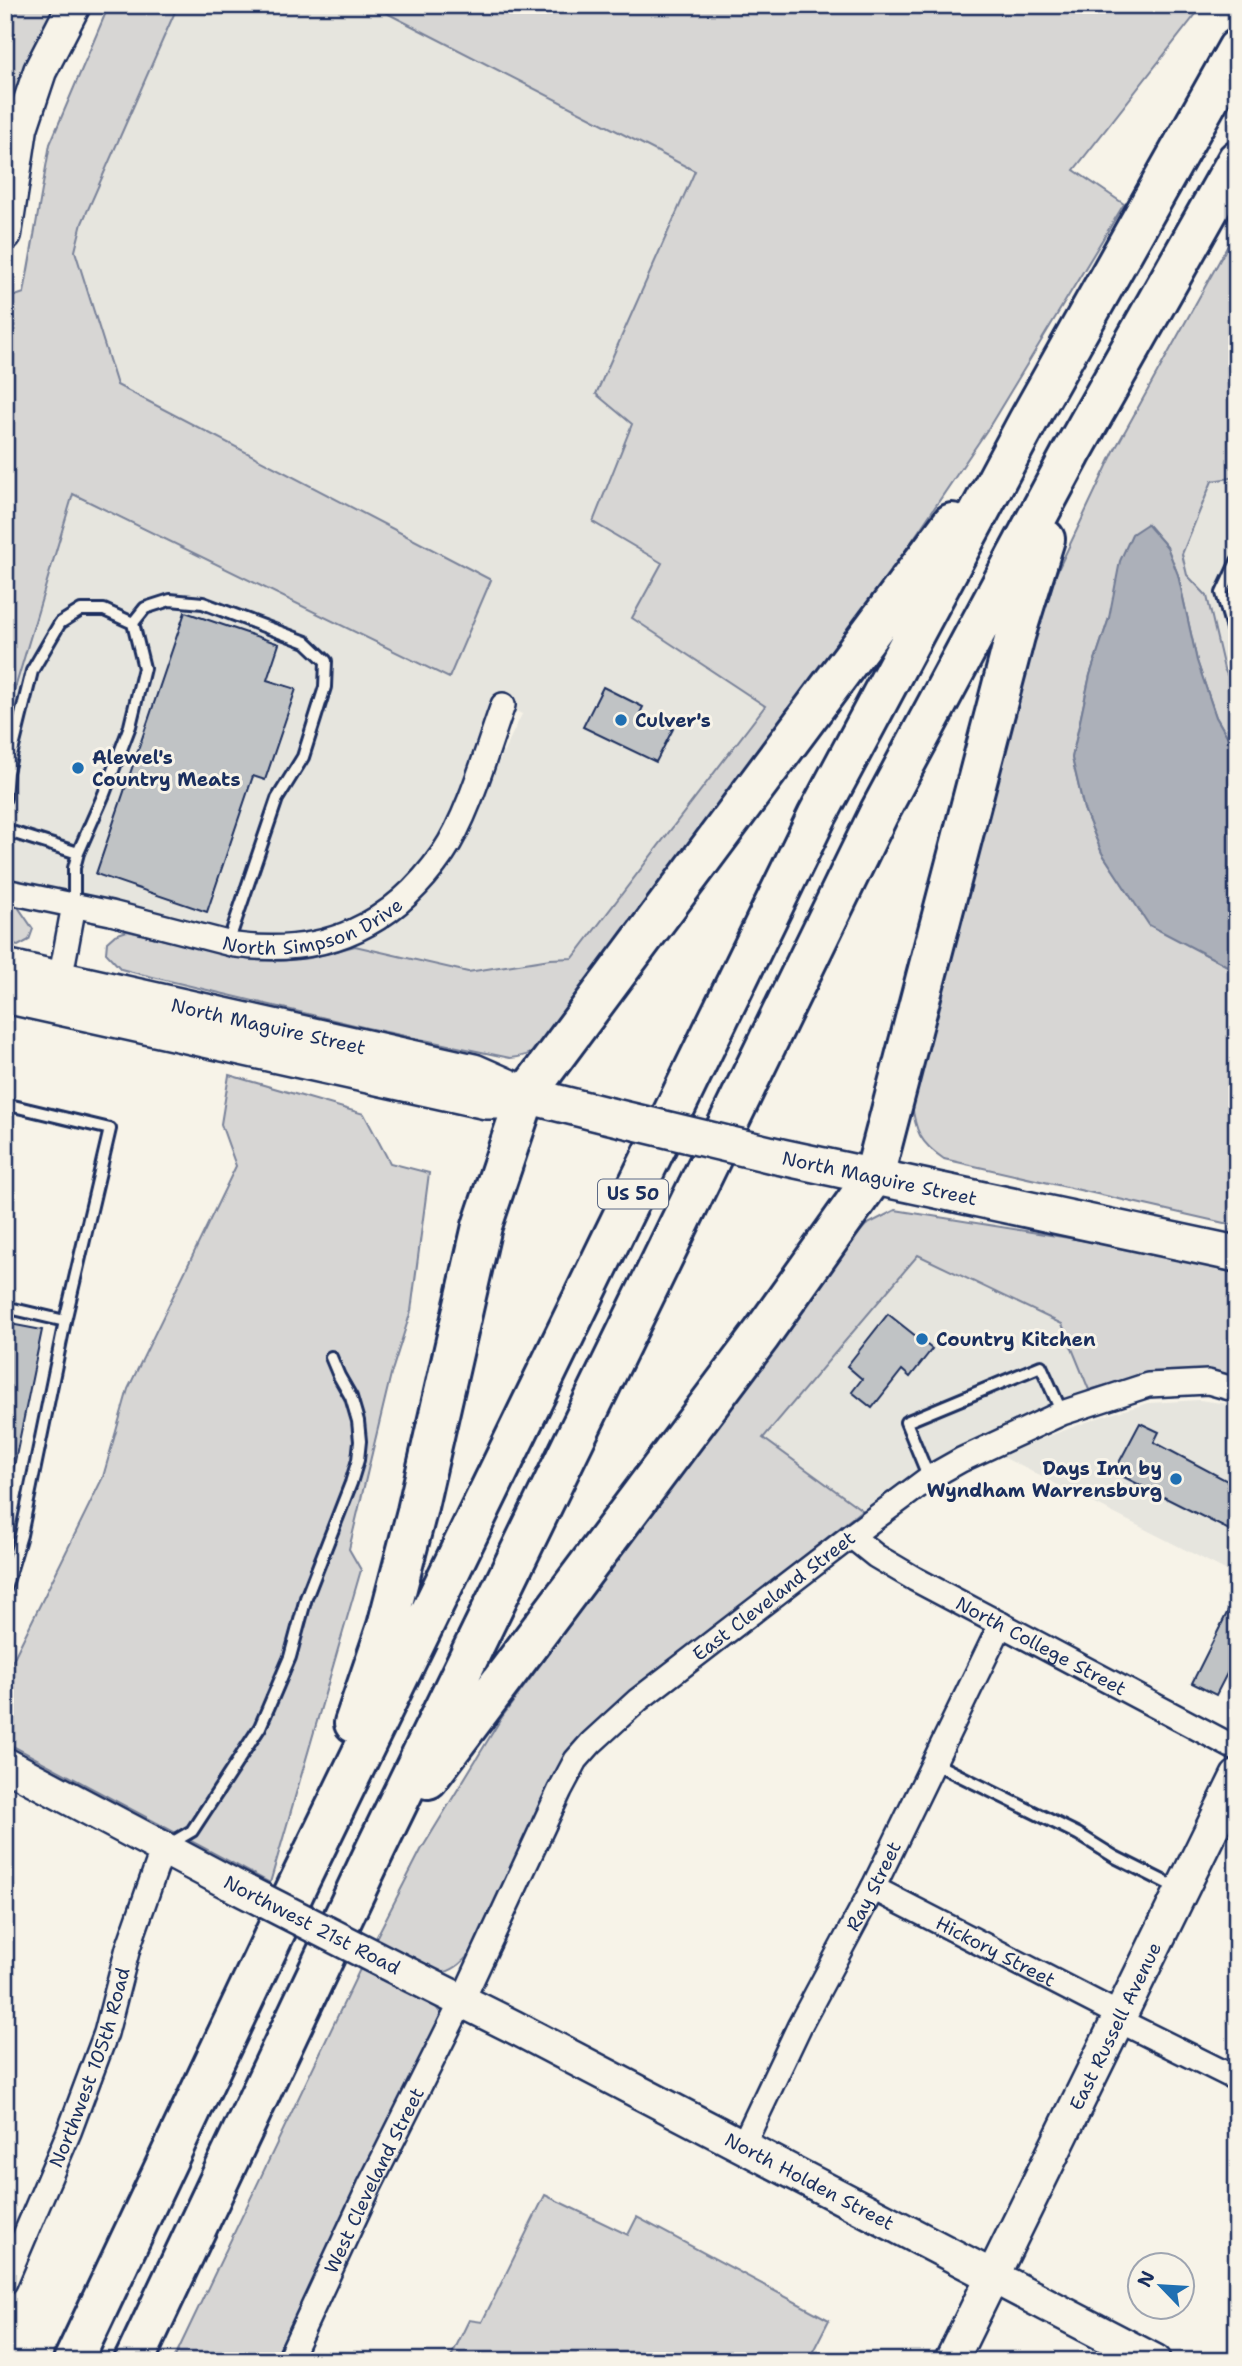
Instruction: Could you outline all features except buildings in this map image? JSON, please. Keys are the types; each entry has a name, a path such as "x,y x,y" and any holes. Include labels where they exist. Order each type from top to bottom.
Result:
{"highway":[{"name":"US 50","path":"73,2361 300,1880 817,816 1028,421 1237,49"},
{"name":"US 50","path":"134,2361 376,1848 879,813 1071,454 1237,160"},
{"path":"300,1880 387,1626 417,1511 482,1226 526,1095 1028,421"},
{"path":"376,1848 761,1335 874,1176 1015,636 1071,454"}],"main road":[{"path":"5,234 21,128 40,71 74,5"},
{"name":"North Maguire Street","path":"5,967 474,1072 526,1095 777,1156 1237,1254"},
{"name":"North Maguire Street","path":"5,995 486,1101 502,1101 526,1095"},
{"path":"5,1764 163,1848"},
{"name":"East Russell Avenue","path":"951,2361 1237,1777"},
{"name":"Northwest 21st Road","path":"163,1848 462,2001"},
{"name":"North Holden Street","path":"462,2001 1155,2361"}],"street":[{"name":"North Simpson Drive","path":"5,891 256,947 317,944 345,937 400,903 443,853 456,829 503,705"},
{"path":"60,980 74,905"},
{"name":"East Cleveland Street","path":"462,2001 576,1760 638,1700 929,1478 961,1460 1062,1413 1148,1385 1208,1382 1237,1390"},
{"name":"North College Street","path":"851,1536 876,1556 915,1579 1237,1749"},
{"name":"Ray Street","path":"743,2146 800,2025 873,1888 1001,1624"},
{"name":"Northwest 105th Road","path":"5,2281 69,2132 106,2033 128,1948 163,1848"},
{"name":"Hickory Street","path":"873,1888 1237,2079"},
{"name":"West Cleveland Street","path":"288,2361 369,2187 462,2001"}],"lane":[{"path":"1237,561 1222,593 1237,646"},
{"path":"133,623 145,608 170,600 202,603 306,642 326,661 325,687 303,757 277,799 229,943"},
{"path":"5,798 6,772 32,671 60,623 81,610 104,610 133,623"},
{"path":"74,905 74,868 78,853 104,794 133,714 144,668 133,623"},
{"path":"5,830 78,853"},
{"path":"5,1104 110,1129 65,1321 22,1535 5,1589"},
{"path":"5,1307 65,1321"},
{"path":"163,1848 192,1831 260,1727 290,1657 306,1598 351,1483 358,1460 358,1420 351,1397 338,1376 331,1357"},
{"path":"929,1478 906,1422 1041,1366 1062,1413"},
{"path":"934,1763 1078,1834 1115,1857 1182,1890"}],"shaded area":[{"path":"5,5 63,5 5,161"},
{"path":"109,5 178,5 82,223 75,251 117,385 491,580 449,678 73,494 5,722 5,312 12,297 24,293 50,144"},
{"path":"178,5 371,5 696,171 632,424 594,522 662,563 632,619 765,706 573,958 468,972 355,946 384,928 446,871 522,714 496,701 452,810 434,847 412,876 364,916 301,937 269,938 237,934 5,881 5,722 72,494 449,678 490,580 117,385 75,251 82,223"},
{"path":"371,5 1203,5 1074,170 1124,204 989,427 847,634 542,1047 515,1058 367,1028 136,973 121,969 106,953 107,942 115,935 127,931 250,960 310,958 355,946 468,972 573,958 765,706 632,618 662,563 593,522 632,424 596,394 695,171"},
{"path":"1237,229 1237,477 1212,481 1182,554 1187,575 1207,596 1224,669 1237,693 1237,753 1216,717 1197,661 1178,575 1167,547 1147,524 1109,618 1090,675 1072,758 1084,809 1102,853 1149,924 1237,971 1237,1226 944,1159 920,1136 912,1103 1039,610 1114,451"},
{"path":"1237,477 1237,693 1224,669 1207,596 1187,575 1182,554 1212,481"},
{"path":"1147,524 1167,547 1178,575 1197,661 1216,717 1237,753 1237,971 1149,925 1102,853 1084,809 1072,758 1090,675 1109,618 1120,561 1132,534"},
{"path":"5,904 18,907 33,929 29,940 18,946 5,943"},
{"path":"229,1075 364,1114 390,1163 429,1173 411,1311 391,1374 349,1549 361,1570 270,1883 5,1742 5,1676 103,1477 128,1389 236,1166 221,1124"},
{"path":"895,1210 1150,1251 1237,1274 1237,1377 1181,1371 1144,1376 1089,1390 1062,1324 918,1255 763,1438 862,1510 598,1721 574,1746 472,1951 461,1963 446,1972 435,1972 374,1942 421,1850 502,1717 850,1243 866,1225"},
{"path":"918,1254 1062,1324 1089,1390 1032,1413 968,1445 901,1483 862,1510 762,1439"},
{"path":"1199,1400 1237,1405 1237,1576 999,1455 1100,1417 1149,1403"},
{"path":"360,1969 435,2006 442,2015 437,2029 275,2361 173,2361"},
{"path":"545,2195 628,2235 637,2217 829,2320 808,2361 449,2361 469,2320 482,2322"}],"place":[{"name":"Culver's","path":"621,720"},
{"name":"Alewel's Country Meats","path":"78,768"},
{"name":"Country Kitchen","path":"922,1339"},
{"name":"Days Inn by Wyndham Warrensburg","path":"1176,1479"}]}
